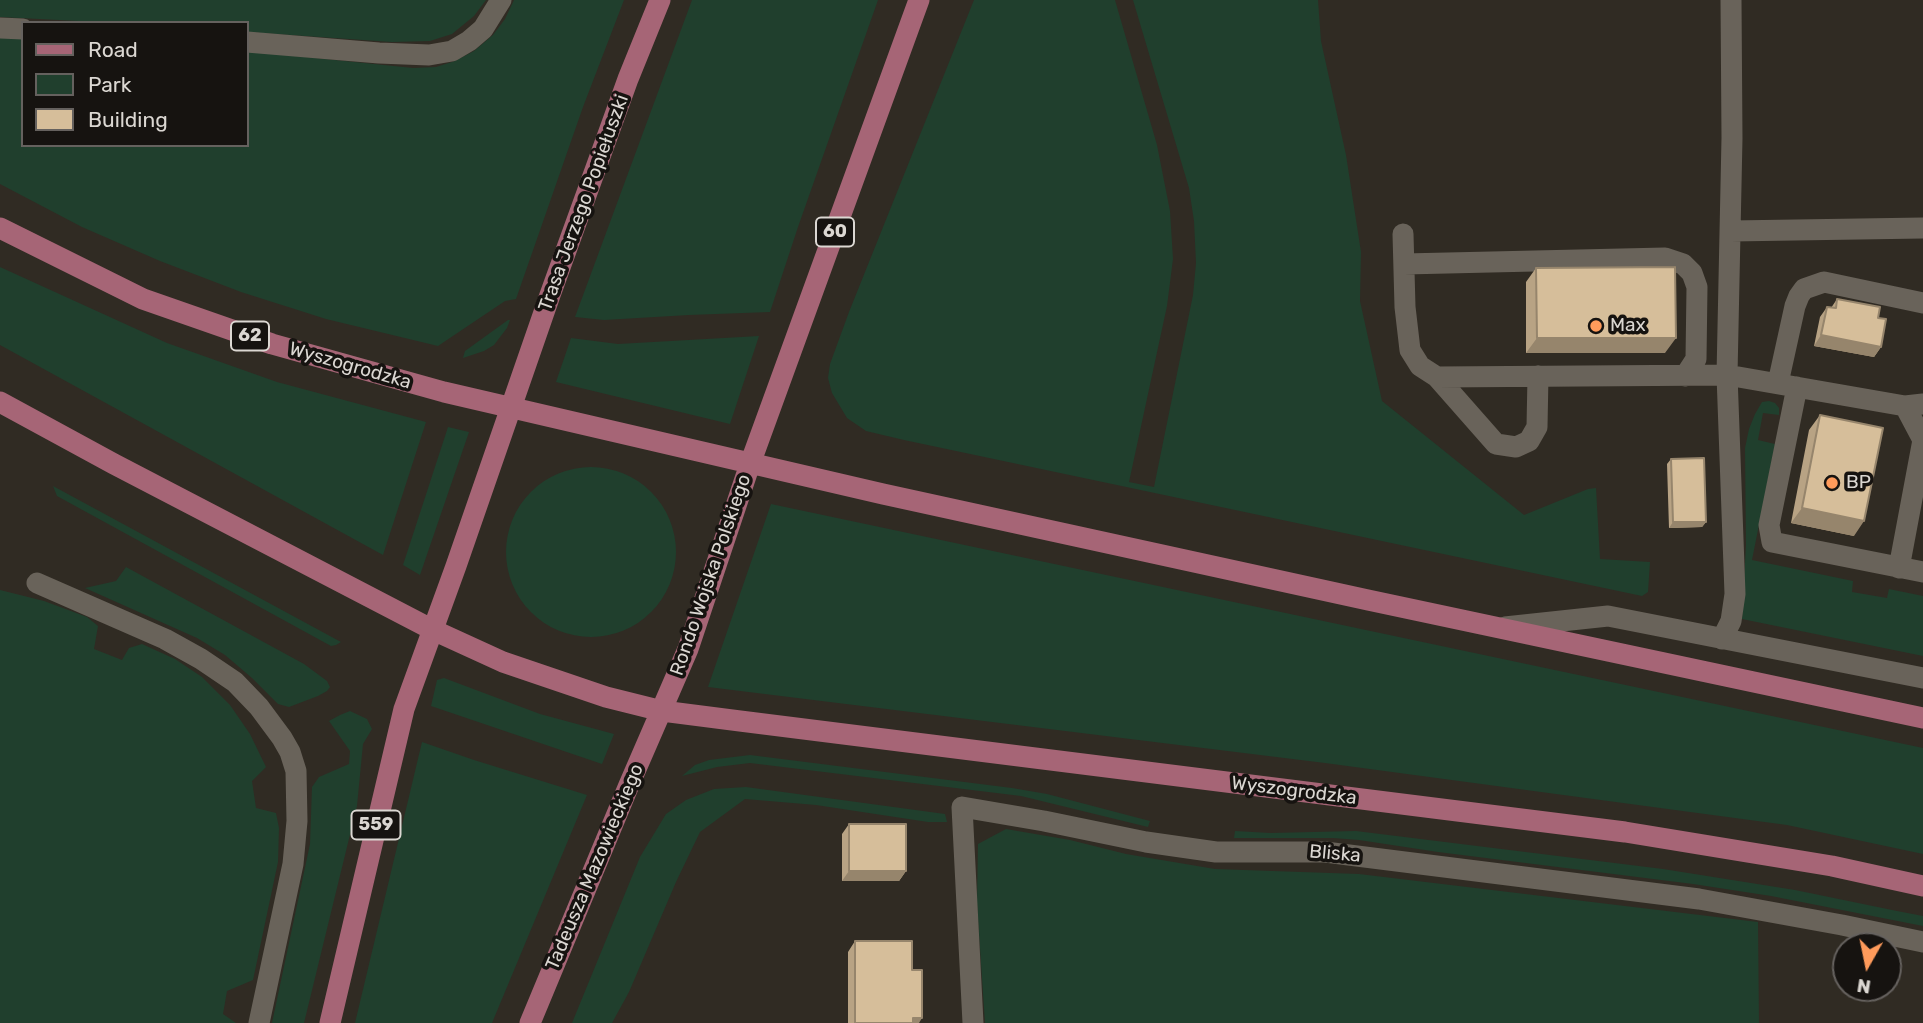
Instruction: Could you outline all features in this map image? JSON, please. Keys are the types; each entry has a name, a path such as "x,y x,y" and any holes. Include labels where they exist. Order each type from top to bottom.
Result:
{"main road":[{"name":"Trasa Jerzego Popiełuszki","path":"512,409 628,79 660,0"},
{"name":"60","path":"750,464 919,0"},
{"name":"Wyszogrodzka","path":"0,228 143,299 272,344 512,409"},
{"path":"0,402 433,630 503,662 606,697 662,711"},
{"name":"Rondo Wojska Polskiego","path":"512,409 750,464 688,649 662,711"},
{"path":"433,630 512,409"},
{"path":"750,464 1923,718"},
{"name":"559","path":"330,1023 404,709 433,630"},
{"name":"Wyszogrodzka","path":"662,711 1625,832 1832,866 1923,886"},
{"name":"Tadeusza Mazowieckiego","path":"530,1023 662,711"}],"street":[{"path":"248,42 379,54 429,55 452,51 469,41 482,29 501,0"},
{"path":"1722,639 1731,621 1735,594 1727,375 1732,138 1731,0"},
{"path":"0,27 21,29"},
{"path":"1731,231 1923,228"},
{"path":"1402,234 1410,350 1420,366 1437,377 1496,444 1516,447 1529,441 1537,427 1538,376"},
{"path":"1404,264 1665,258 1683,264 1692,273 1697,287 1696,359 1685,376"},
{"path":"1923,303 1824,282 1804,289 1799,296 1795,306 1788,385 1769,525 1772,542 1923,572"},
{"path":"1437,377 1727,375 1914,405 1923,440 1916,519 1899,568"},
{"path":"37,583 141,628 201,659 235,682 278,730 290,752 296,771 298,821 293,864 260,1023"},
{"path":"1503,628 1608,616 1923,678"},
{"name":"Bliska","path":"973,1023 962,807 1146,842 1216,852 1325,852 1699,899 1923,942"}],"green space":[{"path":"0,0 486,0 474,16 452,34 430,41 392,42 248,32 248,21 78,21 0,17"},
{"path":"514,0 624,0 583,107 516,299 505,301 438,346 326,319 241,292 82,227 0,184 0,35 21,36 21,147 248,147 248,51 413,68 436,67 474,51 493,35"},
{"path":"692,0 878,0 770,312 604,320 575,317"},
{"path":"974,0 1115,0 1157,145 1170,211 1173,259 1167,306 1129,482 1154,487 1193,295 1196,263 1189,188 1133,0 1318,0 1321,41 1346,155 1361,252 1360,301 1382,401 1524,515 1596,488 1600,559 1650,562 1648,592 1642,596 904,440 866,431 847,418 832,393 828,378 830,364"},
{"path":"0,267 167,343 277,382 426,422 383,555 0,345"},
{"path":"508,320 507,328 494,345 463,358 465,351"},
{"path":"759,336 730,424 556,382 571,338 618,344"},
{"path":"1769,401 1779,408 1779,415 1763,413 1758,440 1775,444 1752,560 1853,581 1852,592 1887,598 1889,589 1923,596 1923,656 1742,619 1746,545 1745,448 1755,414 1762,402"},
{"path":"448,427 469,432 420,575 403,565"},
{"path":"591,467 623,474 638,481 651,492 662,505 669,520 676,552 669,584 662,599 651,612 638,623 623,630 591,637 559,630 544,623 531,612 520,599 513,584 506,552 513,520 520,505 531,492 544,481 559,474"},
{"path":"53,486 341,642 331,646 57,496"},
{"path":"771,504 1923,748 1923,854 1787,825 1325,763 708,687"},
{"path":"126,567 304,664 327,681 330,687 318,696 289,707 278,704 225,655 197,638 85,588 116,581"},
{"path":"0,590 44,601 87,617 98,626 94,649 122,660 129,648 142,644 175,659 202,677 230,705 250,734 266,767 252,781 256,808 276,813 279,828 278,862 253,980 227,991 223,1014 236,1023 0,1023"},
{"path":"444,678 540,714 614,734 602,764 431,706 437,680"},
{"path":"350,711 367,719 372,729 363,744 357,806 304,1023 272,1023 310,844 312,787 319,777 349,764 350,751 329,721"},
{"path":"422,742 587,795 492,1023 355,1023"},
{"path":"750,755 1012,788 1047,794 1150,821 1148,827 1021,796 750,763 717,767 682,776 695,765 709,760"},
{"path":"746,787 945,814 947,822 928,822 816,805 745,799 700,832 629,992 612,1023 572,1023 640,857 666,814 686,800 714,789"},
{"path":"1006,829 1215,869 1359,874 1758,922 1759,1023 985,1023 977,903 978,844"},
{"path":"1235,831 1356,831 1663,869 1795,890 1923,916 1923,926 1771,896 1693,884 1359,840 1234,838"}],"building":[{"name":"Max","path":"1675,267 1676,338 1537,338 1536,268"},
{"path":"1837,299 1880,307 1878,318 1886,319 1881,347 1821,335 1827,307 1836,308"},
{"name":"BP","path":"1820,415 1883,428 1864,521 1802,508"},
{"path":"1704,458 1706,522 1673,522 1671,459"},
{"path":"849,824 906,824 906,871 849,871"},
{"path":"855,941 912,941 912,970 922,970 922,1018 913,1018 913,1023 855,1023"}],"place":[{"name":"Max","path":"1596,326"},
{"name":"BP","path":"1832,483"}]}
